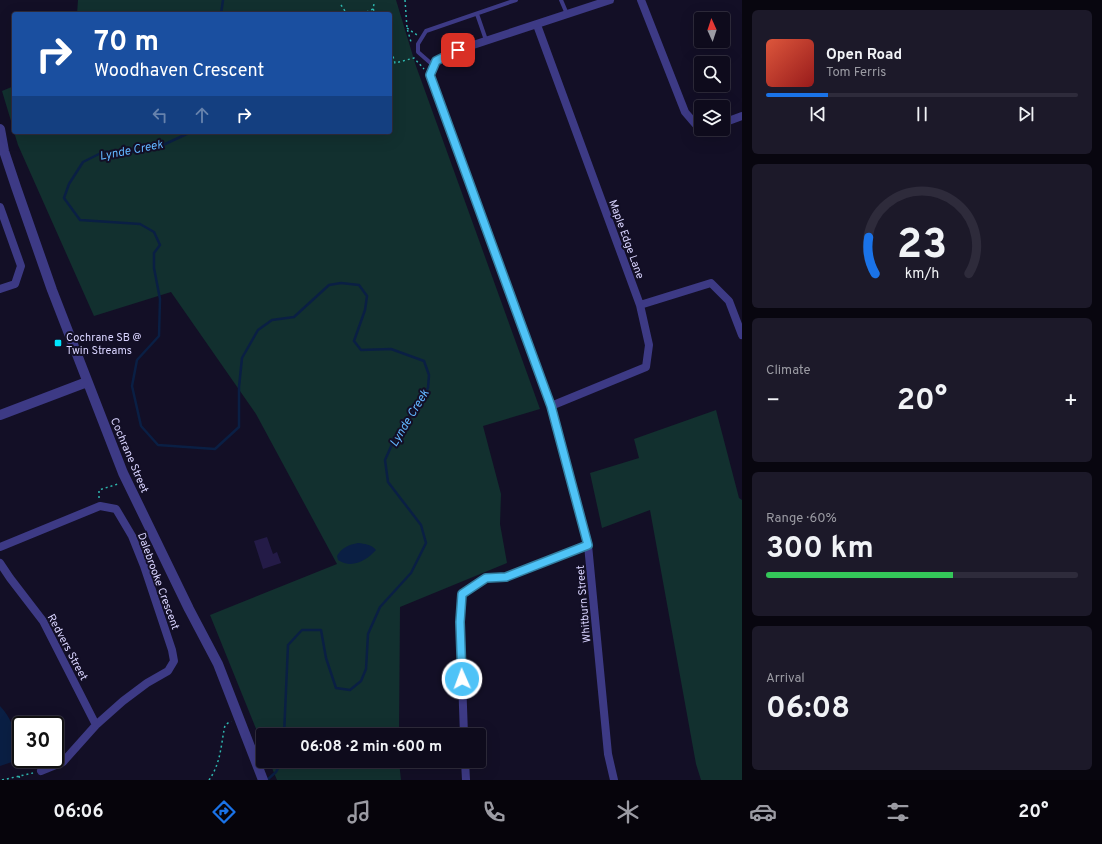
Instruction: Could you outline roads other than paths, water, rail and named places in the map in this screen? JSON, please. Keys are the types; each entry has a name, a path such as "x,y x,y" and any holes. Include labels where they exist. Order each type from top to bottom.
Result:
{"street":[{"path":"434,66 436,61 458,50 610,0"},
{"path":"641,0 685,112 694,122"},
{"name":"Maple Edge Lane","path":"537,25 640,305 649,345 646,367 551,406"},
{"name":"Whitburn Street","path":"434,66 430,75 551,406 588,545 608,754 614,780"},
{"path":"730,120 742,116"},
{"name":"Cochrane Street","path":"0,129 4,151 16,187 87,382 127,480 218,664 263,780"},
{"path":"0,207 21,266 15,284 0,289"},
{"path":"640,305 712,283 729,301 742,335"},
{"path":"0,415 87,382"},
{"name":"Dalebrooke Crescent","path":"0,547 100,506 116,509 132,536 160,610 172,650 174,661 168,671 148,682 123,701 96,725 63,762 41,771"},
{"path":"464,728 460,622 462,594 486,578 506,577 588,545"},
{"name":"Redvers Street","path":"0,563 43,621 96,725"},
{"path":"465,768 466,780"}],"lane":[{"path":"434,66 418,52 418,44 426,31 516,0"},
{"path":"561,0 567,14"},
{"path":"477,14 486,41"}],"water":[{"path":"358,543 370,545 376,550 368,557 354,564 343,563 338,560 337,556 343,548"},
{"path":"0,706 12,725 12,762 0,766"}],"waterway":[{"name":"Lynde Creek","path":"221,12 223,0"},
{"name":"Lynde Creek","path":"187,134 163,145 132,152 103,152 83,162 69,184 64,198 80,220 140,224 154,232 160,245 154,253 154,268 160,299 159,336 137,360 132,386 141,426 158,445 215,449 239,427 239,387 242,358 258,330 272,320 294,317 329,285 341,283 359,285 367,296 365,310 354,341 361,350 391,349 424,361 429,375 428,388 394,440 385,460 388,482 421,525 426,543 411,573 380,607 368,634 366,669 361,681 350,690 336,688 326,658 321,630 302,630 288,645 284,728"},
{"name":"Lynde Creek","path":"267,780 278,768"}],"place":[{"name":"Cochrane SB @ Twin Streams","path":"58,343"}]}
